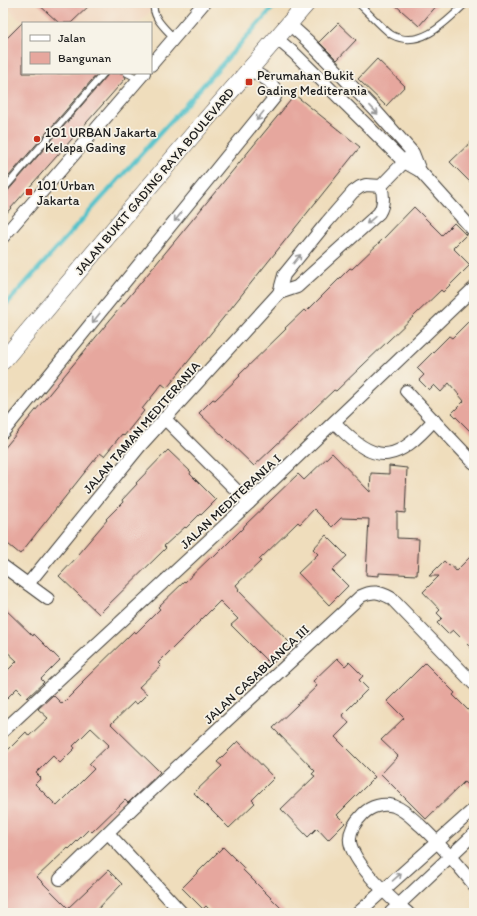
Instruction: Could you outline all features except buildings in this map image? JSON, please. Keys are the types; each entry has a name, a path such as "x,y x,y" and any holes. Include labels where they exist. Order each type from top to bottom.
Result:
{"street":[{"path":"152,64 204,3"},
{"name":"JALAN BUKIT GADING RAYA BOULEVARD","path":"3,361 249,69 307,3"},
{"path":"288,24 308,41 358,93 412,153 420,171 474,231"},
{"path":"276,38 295,54 404,162 420,171"},
{"path":"3,432 275,97 276,90 270,81 249,69"},
{"path":"3,237 141,76"},
{"path":"346,105 358,93"},
{"path":"382,186 412,153"},
{"name":"JALAN TAMAN MEDITERANIA","path":"28,584 164,418 278,293 284,275 353,192 366,185 382,186 383,206 379,213 296,287 278,293"},
{"name":"JALAN MEDITERANIA I","path":"3,731 250,503 474,288"},
{"path":"406,391 474,463"},
{"path":"164,418 250,503"},
{"path":"338,426 349,437 365,449 376,453 389,454 406,447 434,420"},
{"path":"3,566 48,599"},
{"name":"JALAN CASABLANCA III","path":"60,879 339,615 361,596 369,592 382,592 391,598 474,684"},
{"path":"474,834 450,856 399,910 360,864 351,846 351,833 357,819 368,809 383,804 394,806 408,814 437,842 450,856 474,885"},
{"path":"358,913 474,809"},
{"path":"108,833 182,913"}],"lane":[{"path":"154,3 153,8 157,19 174,38"},
{"path":"358,3 392,35 412,40 426,36 439,28 466,3"},
{"path":"3,190 103,74"}],"shaded area":[{"path":"4,3 159,3 140,22 27,22 17,18"}],"waterway":[{"path":"3,308 277,3"}],"place":[{"name":"Perumahan Bukit Gading Mediterania","path":"249,82"},
{"name":"1O1 URBAN Jakarta Kelapa Gading","path":"37,139"},
{"name":"101 Urban Jakarta","path":"29,192"}]}
